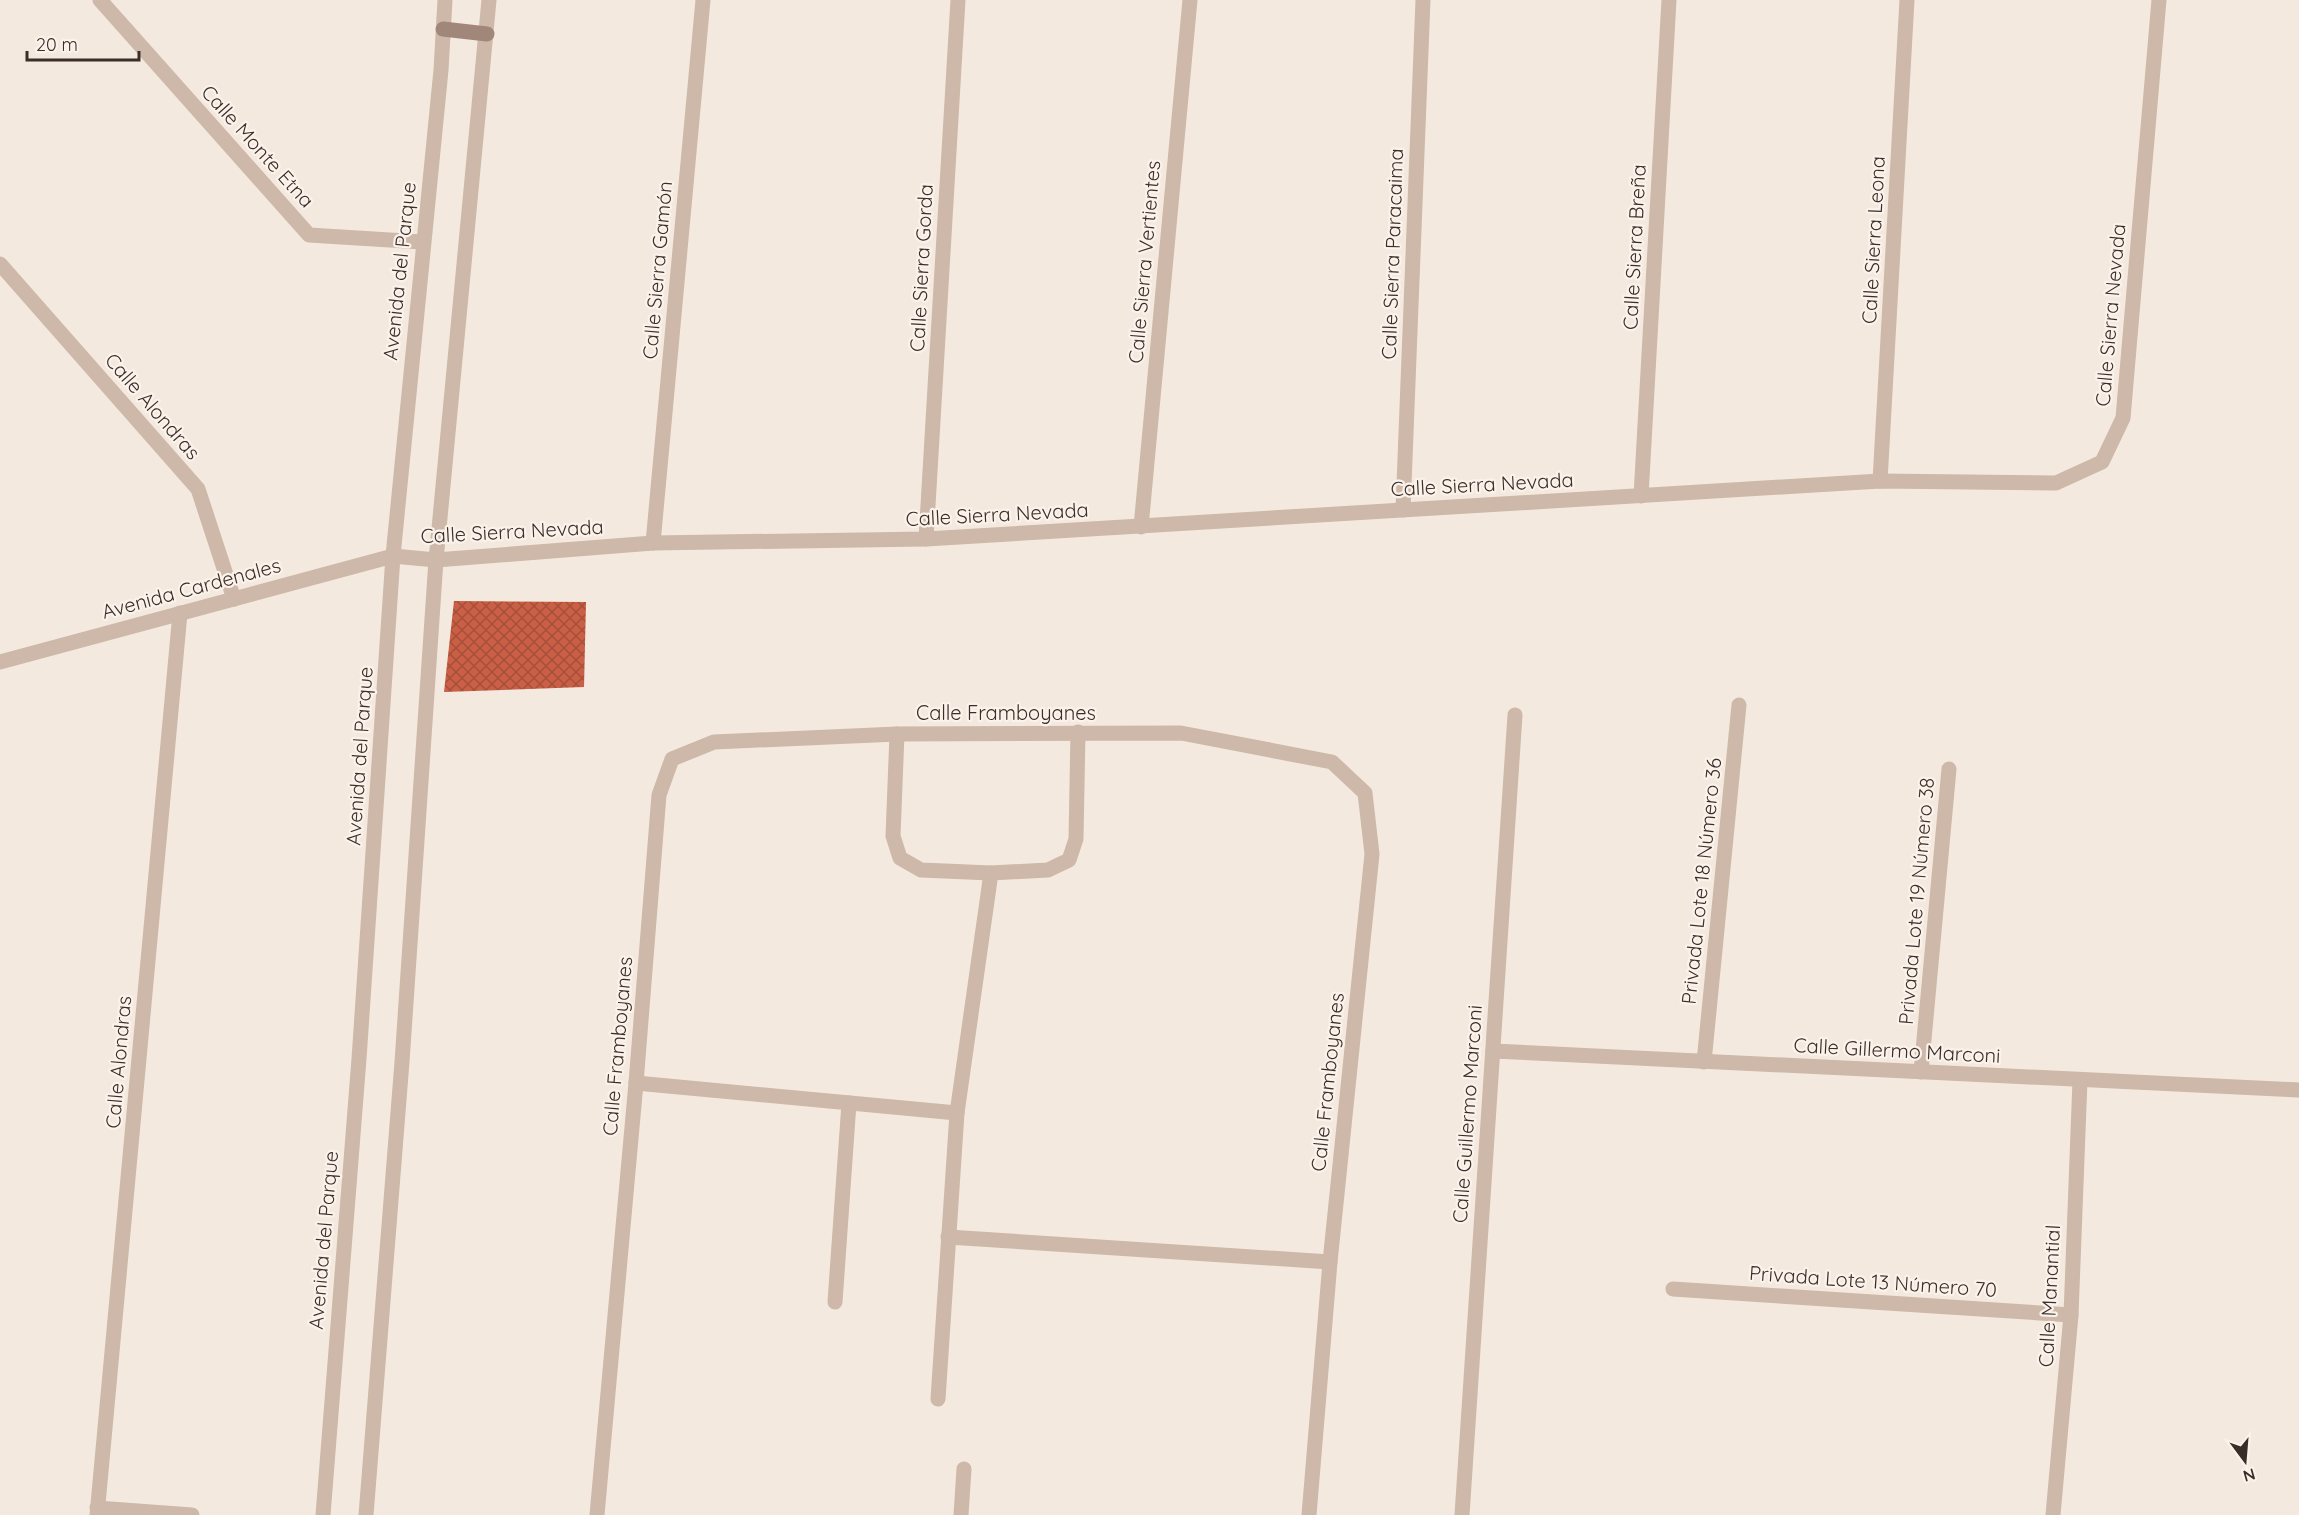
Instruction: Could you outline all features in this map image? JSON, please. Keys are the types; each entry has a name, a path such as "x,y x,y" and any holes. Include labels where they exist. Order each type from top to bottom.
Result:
{"main road":[{"path":"443,29 487,34"}],"street":[{"name":"Calle Monte Etna","path":"99,0 309,235 422,242"},
{"name":"Avenida del Parque","path":"323,1515 359,1059 393,556 445,0"},
{"path":"366,1515 402,1062 436,560 489,0"},
{"name":"Calle Sierra Gamón","path":"654,543 703,0"},
{"name":"Calle Sierra Gorda","path":"926,539 958,0"},
{"name":"Calle Sierra Vertientes","path":"1141,527 1190,0"},
{"name":"Calle Sierra Paracaima","path":"1403,510 1423,0"},
{"name":"Calle Sierra Breña","path":"1641,496 1669,0"},
{"name":"Calle Sierra Leona","path":"1880,481 1908,0"},
{"name":"Calle Sierra Nevada","path":"393,556 436,560 654,543 926,539 1880,481 2056,483 2102,462 2123,418 2159,0"},
{"name":"Calle Alondras","path":"0,264 198,489 234,599"},
{"name":"Avenida Cardenales","path":"0,662 393,556"},
{"name":"Calle Alondras","path":"97,1511 180,613"},
{"name":"Privada Lote 18 Número 36","path":"1704,1062 1739,705"},
{"name":"Calle Guillermo Marconi","path":"1462,1515 1515,716"},
{"path":"897,734 893,836 900,858 921,870 991,873 1048,870 1069,860 1076,839 1078,732"},
{"name":"Calle Framboyanes","path":"597,1515 659,795 672,759 714,742 897,734 1078,732 1180,733 1332,762 1365,793 1372,854 1330,1262 1309,1515"},
{"name":"Privada Lote 19 Número 38","path":"1920,1072 1949,769"},
{"path":"938,1400 957,1113 991,873"},
{"name":"Calle Gillermo Marconi","path":"1493,1051 2299,1090"},
{"name":"Calle Manantial","path":"2053,1515 2071,1315 2080,1080"},
{"path":"636,1083 957,1113"},
{"path":"836,1302 849,1103"},
{"path":"948,1237 1330,1262"},
{"name":"Privada Lote 13 Número 70","path":"1673,1290 2071,1315"},
{"path":"962,1515 964,1469"},
{"path":"97,1511 192,1515"}],"building":[{"path":"454,601 586,602 584,687 444,692"}]}
